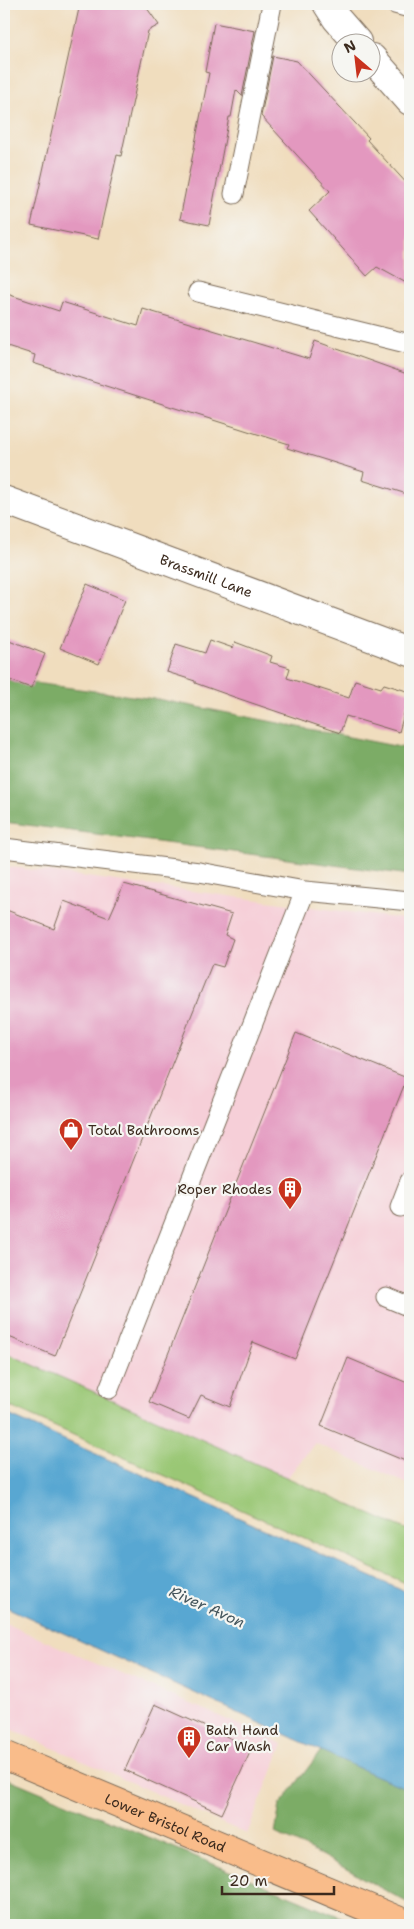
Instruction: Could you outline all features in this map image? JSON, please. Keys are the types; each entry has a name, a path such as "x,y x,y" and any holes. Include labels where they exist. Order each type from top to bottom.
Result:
{"highway":[{"name":"Lower Bristol Road","path":"4,1755 409,1925"}],"street":[{"path":"327,4 348,32"},
{"path":"382,69 410,101"},
{"name":"Brassmill Lane","path":"4,500 410,652"}],"lane":[{"path":"234,194 272,4"},
{"path":"395,4 410,8"},
{"path":"198,292 410,344"},
{"path":"4,848 199,872 305,892 410,901"},
{"path":"109,1389 305,892"},
{"path":"400,1207 410,1181"},
{"path":"386,1297 410,1307"}],"shaded area":[{"path":"4,866 410,920 410,1485 315,1443 287,1478 4,1355"},
{"path":"4,1623 283,1744 247,1834 4,1726"}],"green space":[{"path":"4,679 162,700 410,749 410,875 4,822"},
{"path":"4,1352 410,1532 410,1585 4,1404"},
{"path":"335,1732 410,1752 410,1904 321,1855 275,1833 280,1805"},
{"path":"4,1777 360,1925 4,1925"}],"water":[{"name":"River Avon","path":"4,1413 410,1594 410,1790 4,1606"}],"building":[{"path":"80,4 144,4 159,25 148,31 121,156 117,155 98,239 31,225"},
{"path":"214,23 255,31 242,96 236,90 231,117 229,117 209,225 180,219 209,73 205,72"},
{"path":"273,56 297,61 369,138 367,140 410,187 410,285 377,267 367,276 309,211 330,191 261,116"},
{"path":"4,293 59,311 62,302 138,326 143,309 309,359 315,341 410,375 410,495 362,480 364,472 287,448 289,444 33,363 35,355 4,345"},
{"path":"87,584 125,600 99,664 60,648"},
{"path":"4,638 45,654 31,688 4,678"},
{"path":"210,640 233,648 235,642 272,656 270,662 290,668 287,678 349,698 355,680 381,688 384,684 410,692 399,732 346,716 340,733 167,672 176,644 205,653"},
{"name":"Total Bathrooms","path":"124,884 232,914 225,935 233,939 223,967 212,964 55,1356 4,1335 4,909 54,929 64,901 109,918"},
{"name":"Roper Rhodes","path":"296,1033 407,1078 295,1359 253,1342 230,1407 201,1395 189,1419 149,1402"},
{"path":"348,1358 410,1384 410,1463 321,1426"},
{"name":"Bath Hand Car Wash","path":"155,1704 252,1748 222,1814 125,1770"}],"place":[{"name":"Total Bathrooms","path":"71,1151"},
{"name":"Roper Rhodes","path":"290,1210"},
{"name":"Bath Hand Car Wash","path":"189,1759"}]}
